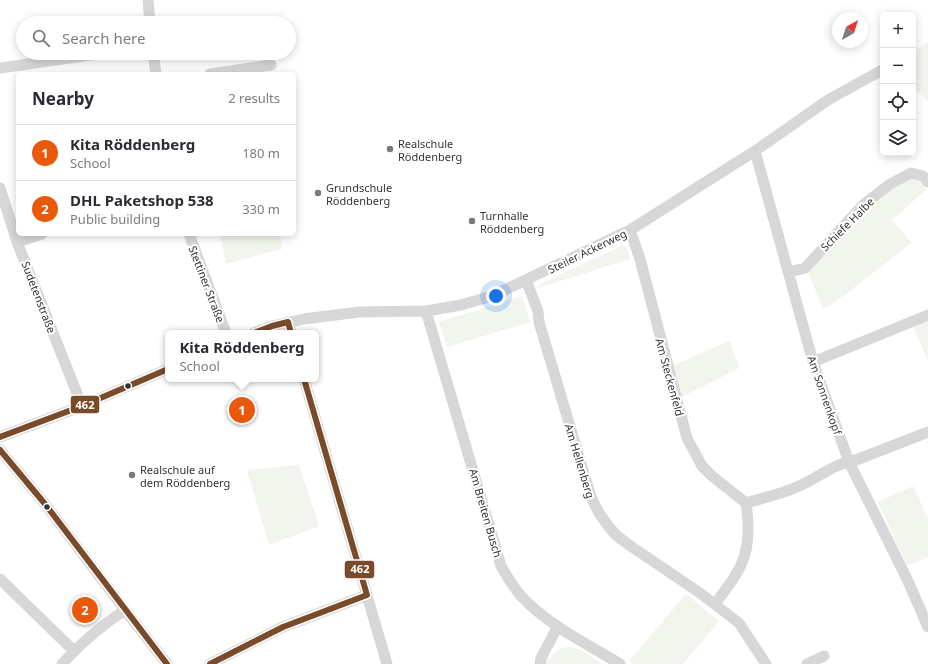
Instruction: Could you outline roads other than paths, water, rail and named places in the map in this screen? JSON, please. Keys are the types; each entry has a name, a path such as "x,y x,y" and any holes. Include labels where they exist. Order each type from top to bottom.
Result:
{"street":[{"path":"148,0 149,16"},
{"path":"0,68 55,60"},
{"path":"154,60 156,72"},
{"path":"224,72 271,65"},
{"name":"Steiler Ackerweg","path":"262,330 272,326 289,328 358,312 426,311 460,306 492,296 630,230 756,151 828,100 880,71"},
{"name":"Am Sonnenkopf","path":"756,151 813,362 848,462 907,579 928,627"},
{"name":"Schiefe Halbe","path":"789,272 805,268 863,205 890,184 911,173 923,176 928,182"},
{"name":"Sudetenstraße","path":"0,188 17,242 82,406"},
{"name":"Am Steckenfeld","path":"630,230 640,259 671,383 687,438 702,466 712,476 746,503"},
{"path":"17,242 36,236"},
{"name":"Stettiner Straße","path":"190,236 225,330"},
{"name":"Am Hellenberg","path":"526,280 538,311 539,322 591,497 599,513 608,527 622,539 715,604 739,623 766,664"},
{"name":"Am Breiten Busch","path":"426,311 501,566 520,595 536,611 620,664"},
{"path":"813,362 928,315"},
{"path":"0,437 82,406 165,370"},
{"path":"305,382 388,664"},
{"path":"715,604 742,564 748,531 746,503 796,488 820,474 848,462 928,432"},
{"path":"0,450 45,504 167,664"},
{"path":"0,579 74,651"},
{"path":"210,664 282,627 367,595"},
{"path":"62,664 74,651 125,610"},
{"path":"540,664 541,658 558,626"},
{"path":"807,664 824,656"}],"place":[{"name":"Realschule Röddenberg","path":"390,149"},
{"name":"Grundschule Röddenberg","path":"318,193"},
{"name":"Turnhalle Röddenberg","path":"472,221"},
{"name":"Kita Röddenberg","path":"242,410"},
{"name":"Realschule auf dem Röddenberg","path":"132,475"},
{"name":"DHL Paketshop 538","path":"85,610"}]}
